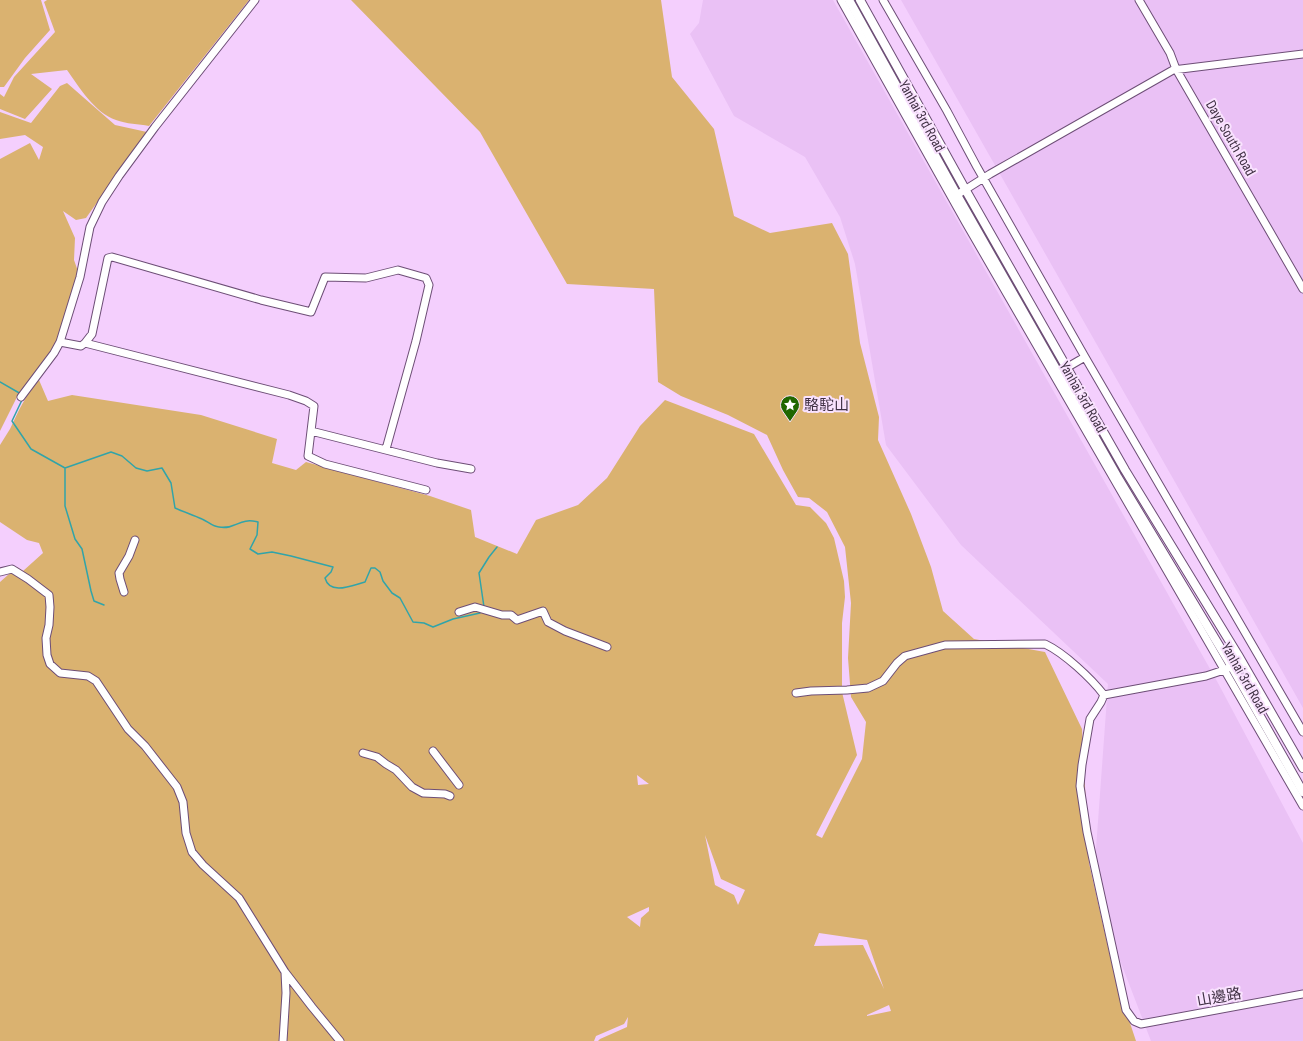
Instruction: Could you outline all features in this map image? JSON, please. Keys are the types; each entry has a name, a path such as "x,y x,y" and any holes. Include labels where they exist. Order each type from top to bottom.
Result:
{"main road":[{"name":"Yanhai 3rd Road","path":"849,0 865,35 896,92 1014,301 1056,374 1232,667 1303,792"},
{"name":"Yanhai 3rd Road","path":"860,0 965,190 1125,470 1242,662 1303,768"}],"street":[{"path":"23,394 54,353 60,342 80,277 90,227 102,202 155,127 255,0"},
{"name":"Yanhai 3rd Road","path":"841,0 865,35"},
{"name":"Yanhai 3rd Road","path":"883,0 1085,357 1303,732"},
{"name":"Daye South Road","path":"1140,0 1170,53 1176,69 1303,289"},
{"path":"865,35 876,29"},
{"path":"955,196 983,178 1176,69 1303,54"},
{"path":"896,92 907,85"},
{"path":"934,159 944,152"},
{"path":"60,342 81,346 92,334 108,258 112,257 253,298 311,312 325,277 366,278 398,270 426,278 430,285 386,449"},
{"path":"1014,301 1025,295"},
{"path":"85,343 281,393 306,401 314,406 308,456 325,464 426,490"},
{"path":"1056,374 1085,357"},
{"name":"Yanhai 3rd Road","path":"1056,374 1303,806"},
{"path":"311,431 437,463 471,469"},
{"path":"124,592 119,573 129,556 135,540"},
{"path":"0,572 12,569 28,578 48,595 50,607 49,625 46,638 47,655 50,664 60,673 88,676 96,681 128,729 145,746 177,787 183,802 186,833 192,852 203,865 239,898 285,972 340,1041"},
{"path":"459,612 475,607 502,615 511,615 517,620 543,611 548,622 565,631 607,647"},
{"path":"796,693 868,688 883,681 897,663 905,656 945,645 1045,644 1056,649 1096,685 1104,695 1206,676 1242,662"},
{"name":"山邊路","path":"1104,695 1090,719 1080,786 1087,832 1126,1010 1134,1021 1141,1024 1303,994"},
{"path":"433,751 459,785"},
{"path":"363,753 377,757 396,770 412,787 423,793 445,794 450,796"},
{"path":"283,1041 286,1006 285,972"}],"shaded area":[{"path":"0,0 41,0 50,30 25,58 4,87 0,87"},
{"path":"47,0 249,0 149,126 124,122 108,117 94,106 67,70 31,74 52,89 25,119 0,109 0,94 4,97 14,77 55,32 44,2"},
{"path":"351,0 661,0 672,77 714,129 734,216 770,233 832,223 848,254 860,343 879,417 878,440 911,514 931,567 943,611 974,639 1045,652 1082,729 1089,863 1115,978 1136,1041 598,1041 627,1027 628,1017 624,1024 596,1036 594,1041 0,1041 0,582 17,567 23,571 43,553 39,543 27,540 0,522 0,445 29,392 39,380 48,401 72,395 201,415 277,439 272,463 296,470 306,462 430,496 471,510 475,537 517,554 536,520 578,505 607,478 640,426 665,400 754,434 796,505 810,507 826,523 834,538 844,581 845,597 842,623 842,692 857,755 816,835 822,838 862,759 866,722 851,697 848,658 851,603 845,547 827,512 809,498 798,497 783,470 767,435 728,415 681,396 658,382 654,289 567,284 480,132","holes":["637,775 649,784 638,785","705,835 721,879 745,890 738,905 734,895 715,885","649,907 649,911 641,918 640,927 627,917","819,933 867,940 884,989 863,945 814,946","889,1005 891,1011 867,1015"]},
{"path":"703,0 833,0 1218,683 1303,843 1303,1041 1151,1041 1093,890 1108,684 961,545 886,445 855,264 840,217 805,157 734,116 690,34 699,23"},
{"path":"901,0 1303,0 1303,708 1171,475"},
{"path":"67,83 115,125 147,132 86,218 76,220 63,211 75,238 74,260 80,277 62,336 18,395 0,431 0,159 30,143 39,160 43,147 25,135 0,139 0,112 31,123 60,86"}],"waterway":[{"path":"0,382 21,394"},
{"path":"22,400 12,421 31,449 65,468 111,452 122,456 136,468 147,471 162,468 171,483 175,508 217,527 230,527 246,521 258,522 257,535 250,549 258,554 272,552 333,567 331,572 325,578 332,587 337,588 348,587 365,582 371,568 375,568 380,572 383,581 392,593 400,598 413,622 424,623 433,627 453,619 480,613"},
{"path":"65,469 65,506 75,539 82,549 94,601 104,605"},
{"path":"484,607 479,573 497,547"}],"place":[{"name":"駱駝山","path":"790,422"}]}
